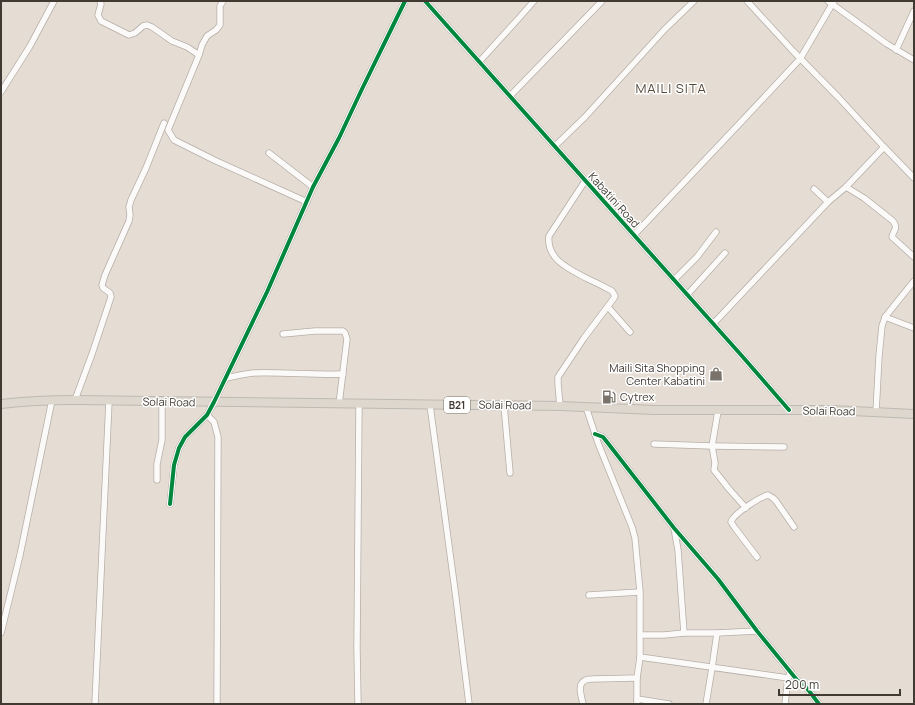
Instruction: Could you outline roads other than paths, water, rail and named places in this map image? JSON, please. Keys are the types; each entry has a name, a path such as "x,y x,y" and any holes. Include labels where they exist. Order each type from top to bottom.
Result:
{"highway":[{"name":"Solai Road","path":"1,404 52,400 75,400 504,405 655,410 832,410 914,414"}],"street":[{"path":"1,92 30,46 54,1"},
{"path":"100,1 101,4 98,15 102,21 129,35 147,25 172,42 187,47 200,55"},
{"path":"223,1 220,6 220,25 216,30 207,36 202,45 200,55 168,130 174,140 214,160 307,202"},
{"path":"170,504 174,465 179,448 185,437 207,415 214,402 267,292 313,187 339,138 405,1"},
{"name":"Kabatini Road","path":"426,1 789,410"},
{"path":"480,61 534,1"},
{"path":"510,96 602,1"},
{"path":"555,146 585,117 665,30 694,1"},
{"path":"747,1 800,59 914,178"},
{"path":"634,235 800,59 831,2 896,50 914,60"},
{"path":"896,50 914,11"},
{"path":"75,400 111,297 110,293 103,288 102,285 107,270 129,221 129,207 131,200 164,123"},
{"path":"713,324 828,202 846,187 884,146"},
{"path":"268,153 313,187"},
{"path":"560,406 558,377 615,296 612,291 571,270 559,262 551,252 548,243 549,236 585,180"},
{"path":"846,187 864,198 893,221 896,229 892,237 914,257"},
{"path":"814,189 828,202"},
{"path":"674,280 697,257 716,232"},
{"path":"687,295 725,253"},
{"path":"876,412 882,326 885,316 914,281"},
{"path":"608,307 630,332"},
{"path":"885,316 914,328"},
{"path":"283,334 315,331 343,331 345,333 347,339 339,404"},
{"path":"226,378 252,373 294,373 320,375 343,374"},
{"path":"1,633 20,556 52,400"},
{"path":"96,704 109,401"},
{"path":"157,480 157,464 162,440 162,402"},
{"path":"358,704 359,404"},
{"path":"430,405 469,704"},
{"path":"504,405 510,473"},
{"path":"586,407 598,443 632,528 635,544 640,592 640,658 637,701 669,704"},
{"path":"718,410 712,446 715,463 714,470 746,508"},
{"path":"207,415 214,422 218,437 217,704"},
{"path":"595,434 603,437 674,528 718,579 757,631 797,680 806,687 819,704"},
{"path":"654,444 784,447"},
{"path":"758,557 731,522 733,518 746,508 768,495 779,504 794,526"},
{"path":"674,528 678,550 684,633"},
{"path":"589,595 640,592"},
{"path":"640,635 684,633 717,634 757,631"},
{"path":"706,704 717,634"},
{"path":"640,658 788,678"},
{"path":"785,704 788,678 791,672"},
{"path":"583,704 580,688 582,682 586,680 638,678"}],"place":[{"name":"Maili Sita Shopping Center Kabatini","path":"716,374"},
{"name":"Cytrex","path":"609,397"}],"district":[{"name":"MAILI SITA","path":"671,88"}]}
